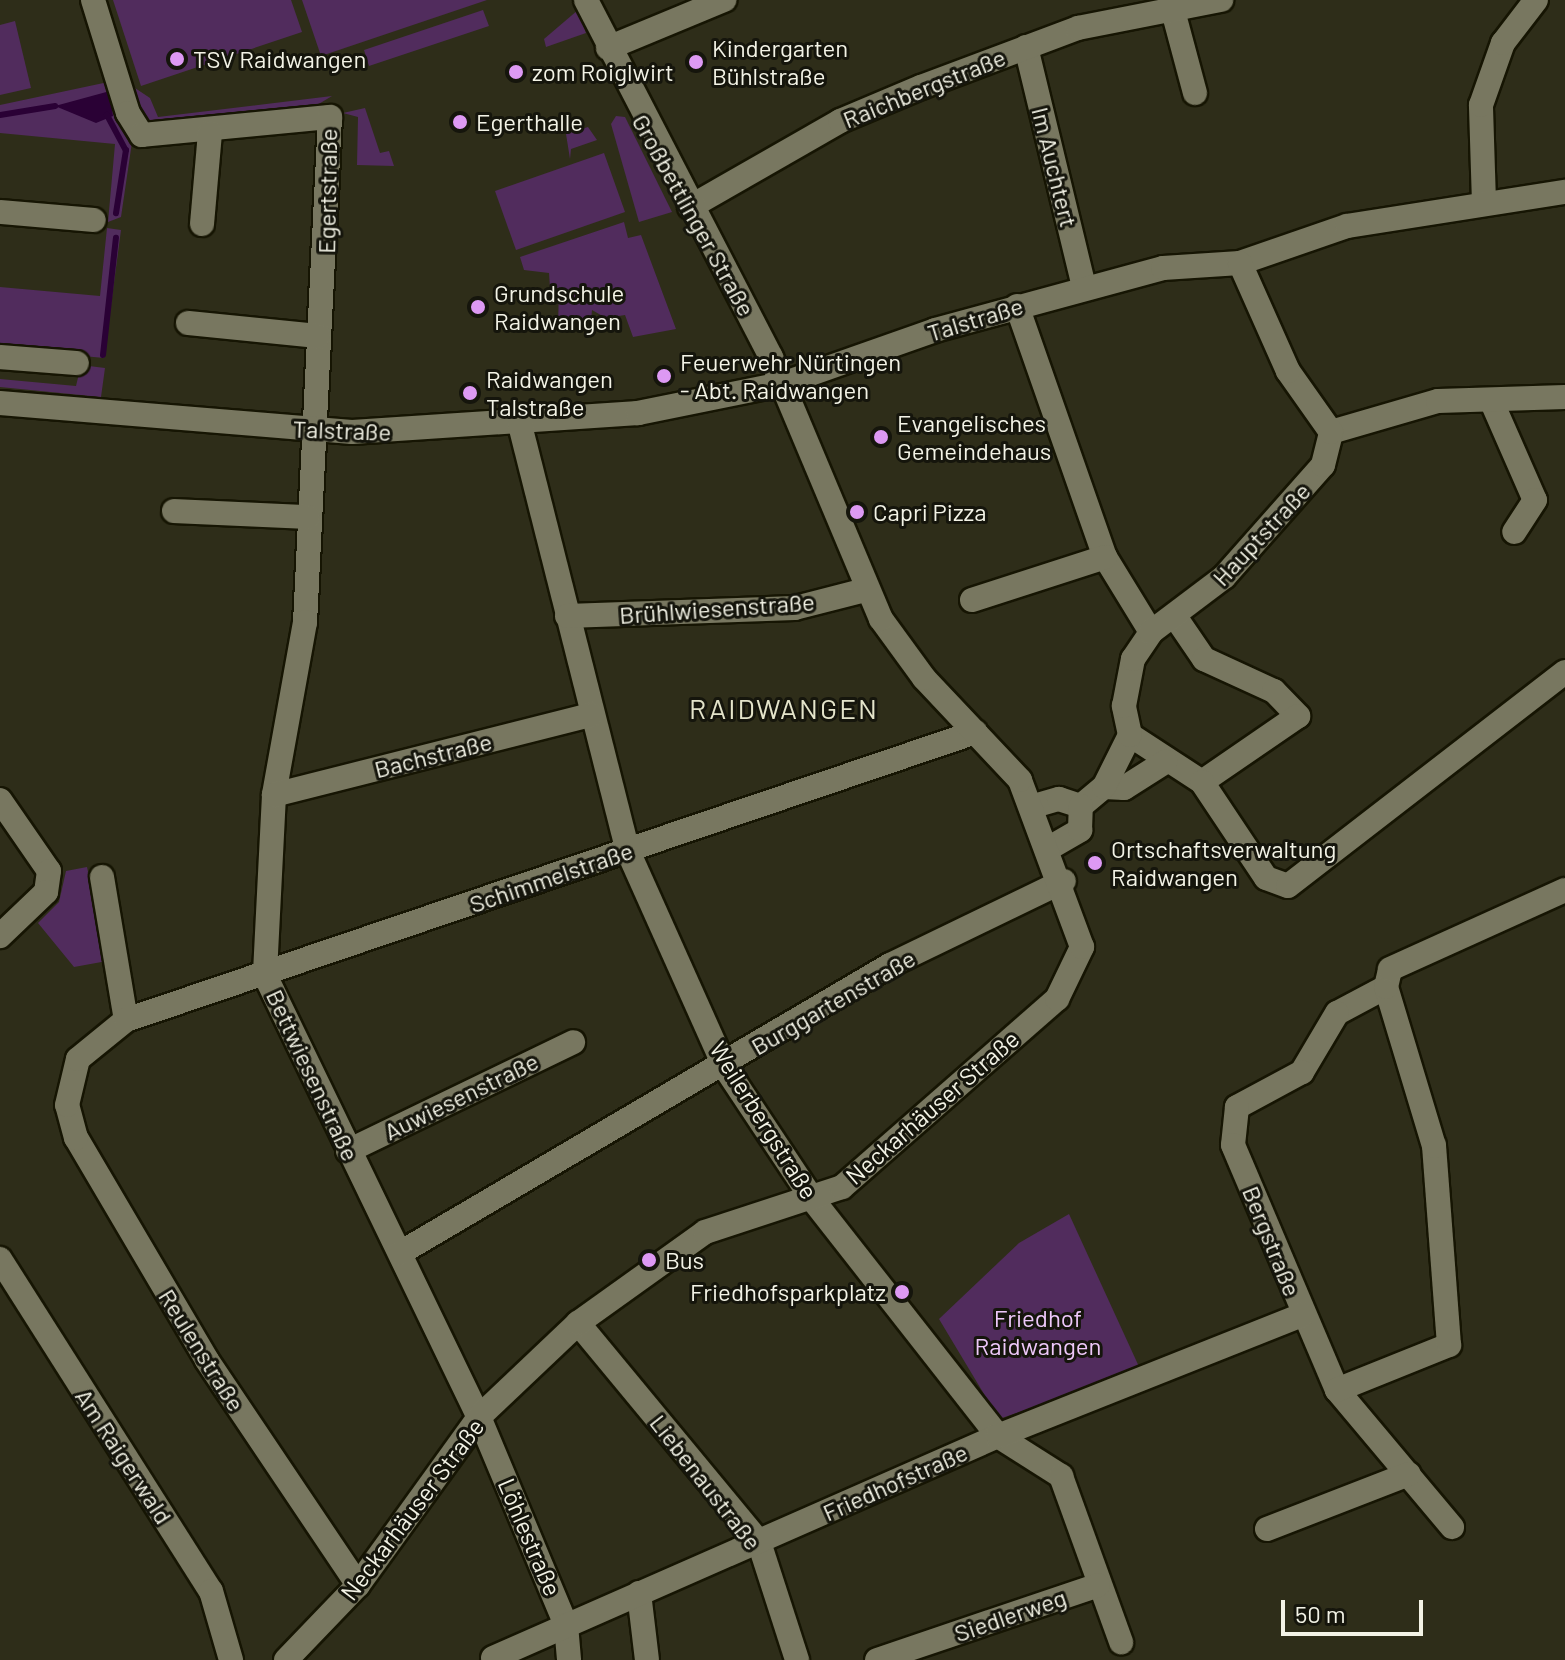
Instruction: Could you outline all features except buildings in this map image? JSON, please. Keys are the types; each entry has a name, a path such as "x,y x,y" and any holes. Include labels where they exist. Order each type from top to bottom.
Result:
{"street":[{"name":"Egertstraße","path":"93,0 134,127 153,138 330,117 310,431"},
{"name":"Großbettlinger Straße","path":"586,0 782,384 865,590 924,678 976,732 1034,806 1064,881"},
{"path":"608,48 724,0"},
{"name":"Raichbergstraße","path":"690,207 840,121 1026,47 1172,7 1221,0"},
{"path":"1484,203 1481,105 1503,43 1536,0"},
{"path":"1172,7 1195,93"},
{"name":"Im Auchtert","path":"1026,47 1084,287"},
{"path":"202,224 210,133"},
{"name":"Talstraße","path":"0,403 310,431 520,425 638,413 782,384 1017,306 1163,268 1240,263 1306,236 1484,203 1565,192"},
{"path":"0,212 94,220"},
{"path":"1240,263 1288,371 1331,432 1438,401 1565,397"},
{"path":"1017,306 1105,557 1151,632"},
{"path":"188,323 318,336"},
{"path":"0,357 77,363"},
{"path":"1491,400 1535,500 1514,532"},
{"name":"Weilerbergstraße","path":"520,425 591,715 628,851 724,1066 813,1200 998,1436 1061,1476 1121,1642"},
{"name":"Bettwiesenstraße","path":"310,431 305,622 274,795 265,975 479,1417"},
{"name":"Hauptstraße","path":"1051,847 1080,830 1081,806 1104,787 1130,735 1128,669 1151,632 1176,618 1303,494 1323,465 1331,432"},
{"path":"174,511 308,517"},
{"path":"972,600 1105,557"},
{"name":"Brühlwiesenstraße","path":"567,616 795,608 865,590"},
{"path":"1176,618 1204,659 1274,691 1298,716 1202,782"},
{"path":"1130,735 1165,762 1202,782 1266,878 1288,886 1565,672"},
{"name":"Bachstraße","path":"274,795 591,715"},
{"name":"Schimmelstraße","path":"67,1105 78,1059 126,1020 976,732"},
{"name":"Hauptstraße","path":"1104,787 1124,788 1165,762"},
{"path":"1034,806 1059,799 1081,806"},
{"path":"0,800 49,871 46,892 0,936"},
{"path":"102,877 126,1020"},
{"name":"Burggartenstraße","path":"400,1253 724,1066 890,965 1064,881"},
{"name":"Neckarhäuser Straße","path":"286,1660 358,1585 479,1417 578,1323 705,1232 813,1200 867,1168 1072,980 1082,947 1064,881"},
{"path":"1337,1390 1449,1345 1434,1146 1386,987 1390,969 1403,957 1565,890"},
{"name":"Bergstraße","path":"1386,987 1337,1013 1302,1072 1237,1107 1233,1145 1302,1315 1337,1390 1452,1527"},
{"name":"Auwiesenstraße","path":"348,1151 573,1042"},
{"name":"Reulenstraße","path":"67,1105 76,1138 207,1360 358,1585"},
{"name":"Am Raigerwald","path":"0,1259 211,1591 231,1660"},
{"name":"Friedhofstraße","path":"493,1658 998,1436 1302,1315"},
{"name":"Liebenaustraße","path":"578,1323 759,1542 797,1660"},
{"name":"Löhlestraße","path":"479,1417 566,1625 569,1660"},
{"path":"1267,1529 1409,1474"},
{"name":"Siedlerweg","path":"877,1660 1098,1585"},
{"path":"639,1593 647,1660"}],"green space":[{"name":"TSV Raidwangen","path":"113,0 291,0 302,32 141,86"},
{"name":"TSV Raidwangen","path":"302,0 487,0 321,56"},
{"path":"104,3 135,88 150,98 158,117 332,96 317,105 144,126"},
{"path":"483,10 489,26 369,66 364,50"},
{"path":"578,10 586,33 546,47 544,39"},
{"path":"15,21 31,88 0,95 0,25"},
{"path":"113,81 132,142 121,217 108,222 115,144 0,133 0,105"},
{"path":"365,108 380,153 389,151 394,166 357,165 358,117 343,113"},
{"path":"616,116 625,117 672,212 639,222 611,124"},
{"path":"588,127 597,140 571,149 570,159 566,134"},
{"path":"604,153 625,212 516,250 495,191"},
{"path":"624,222 628,238 641,235 676,329 633,337 625,315 606,318 592,310 591,321 558,326 559,288 550,288 549,273 524,270 520,257"},
{"path":"107,228 121,230 104,358 0,348 0,287 100,296"},
{"path":"81,365 105,368 101,397 0,387 0,379 76,386"},
{"path":"87,867 107,961 74,967 38,923 59,902 66,871"},
{"name":"Friedhof Raidwangen","path":"1069,1214 1141,1371 999,1419 939,1319 1019,1243"}],"shaded area":[{"path":"110,91 113,116 96,123 55,106"}],"waterway":[{"path":"0,115 55,106"},
{"path":"107,115 126,150 116,213"},
{"path":"103,355 116,238"}],"place":[{"name":"TSV Raidwangen","path":"177,59"},
{"name":"Kindergarten Bühlstraße","path":"696,62"},
{"name":"zom Roiglwirt","path":"516,72"},
{"name":"Egerthalle","path":"460,122"},
{"name":"Grundschule Raidwangen","path":"478,307"},
{"name":"Feuerwehr Nürtingen - Abt. Raidwangen","path":"664,376"},
{"name":"Raidwangen Talstraße","path":"470,393"},
{"name":"Evangelisches Gemeindehaus","path":"881,437"},
{"name":"Capri Pizza","path":"857,512"},
{"name":"Ortschaftsverwaltung Raidwangen","path":"1095,863"},
{"name":"Bus","path":"649,1260"},
{"name":"Friedhofsparkplatz","path":"902,1292"}],"district":[{"name":"RAIDWANGEN","path":"784,708"}]}
